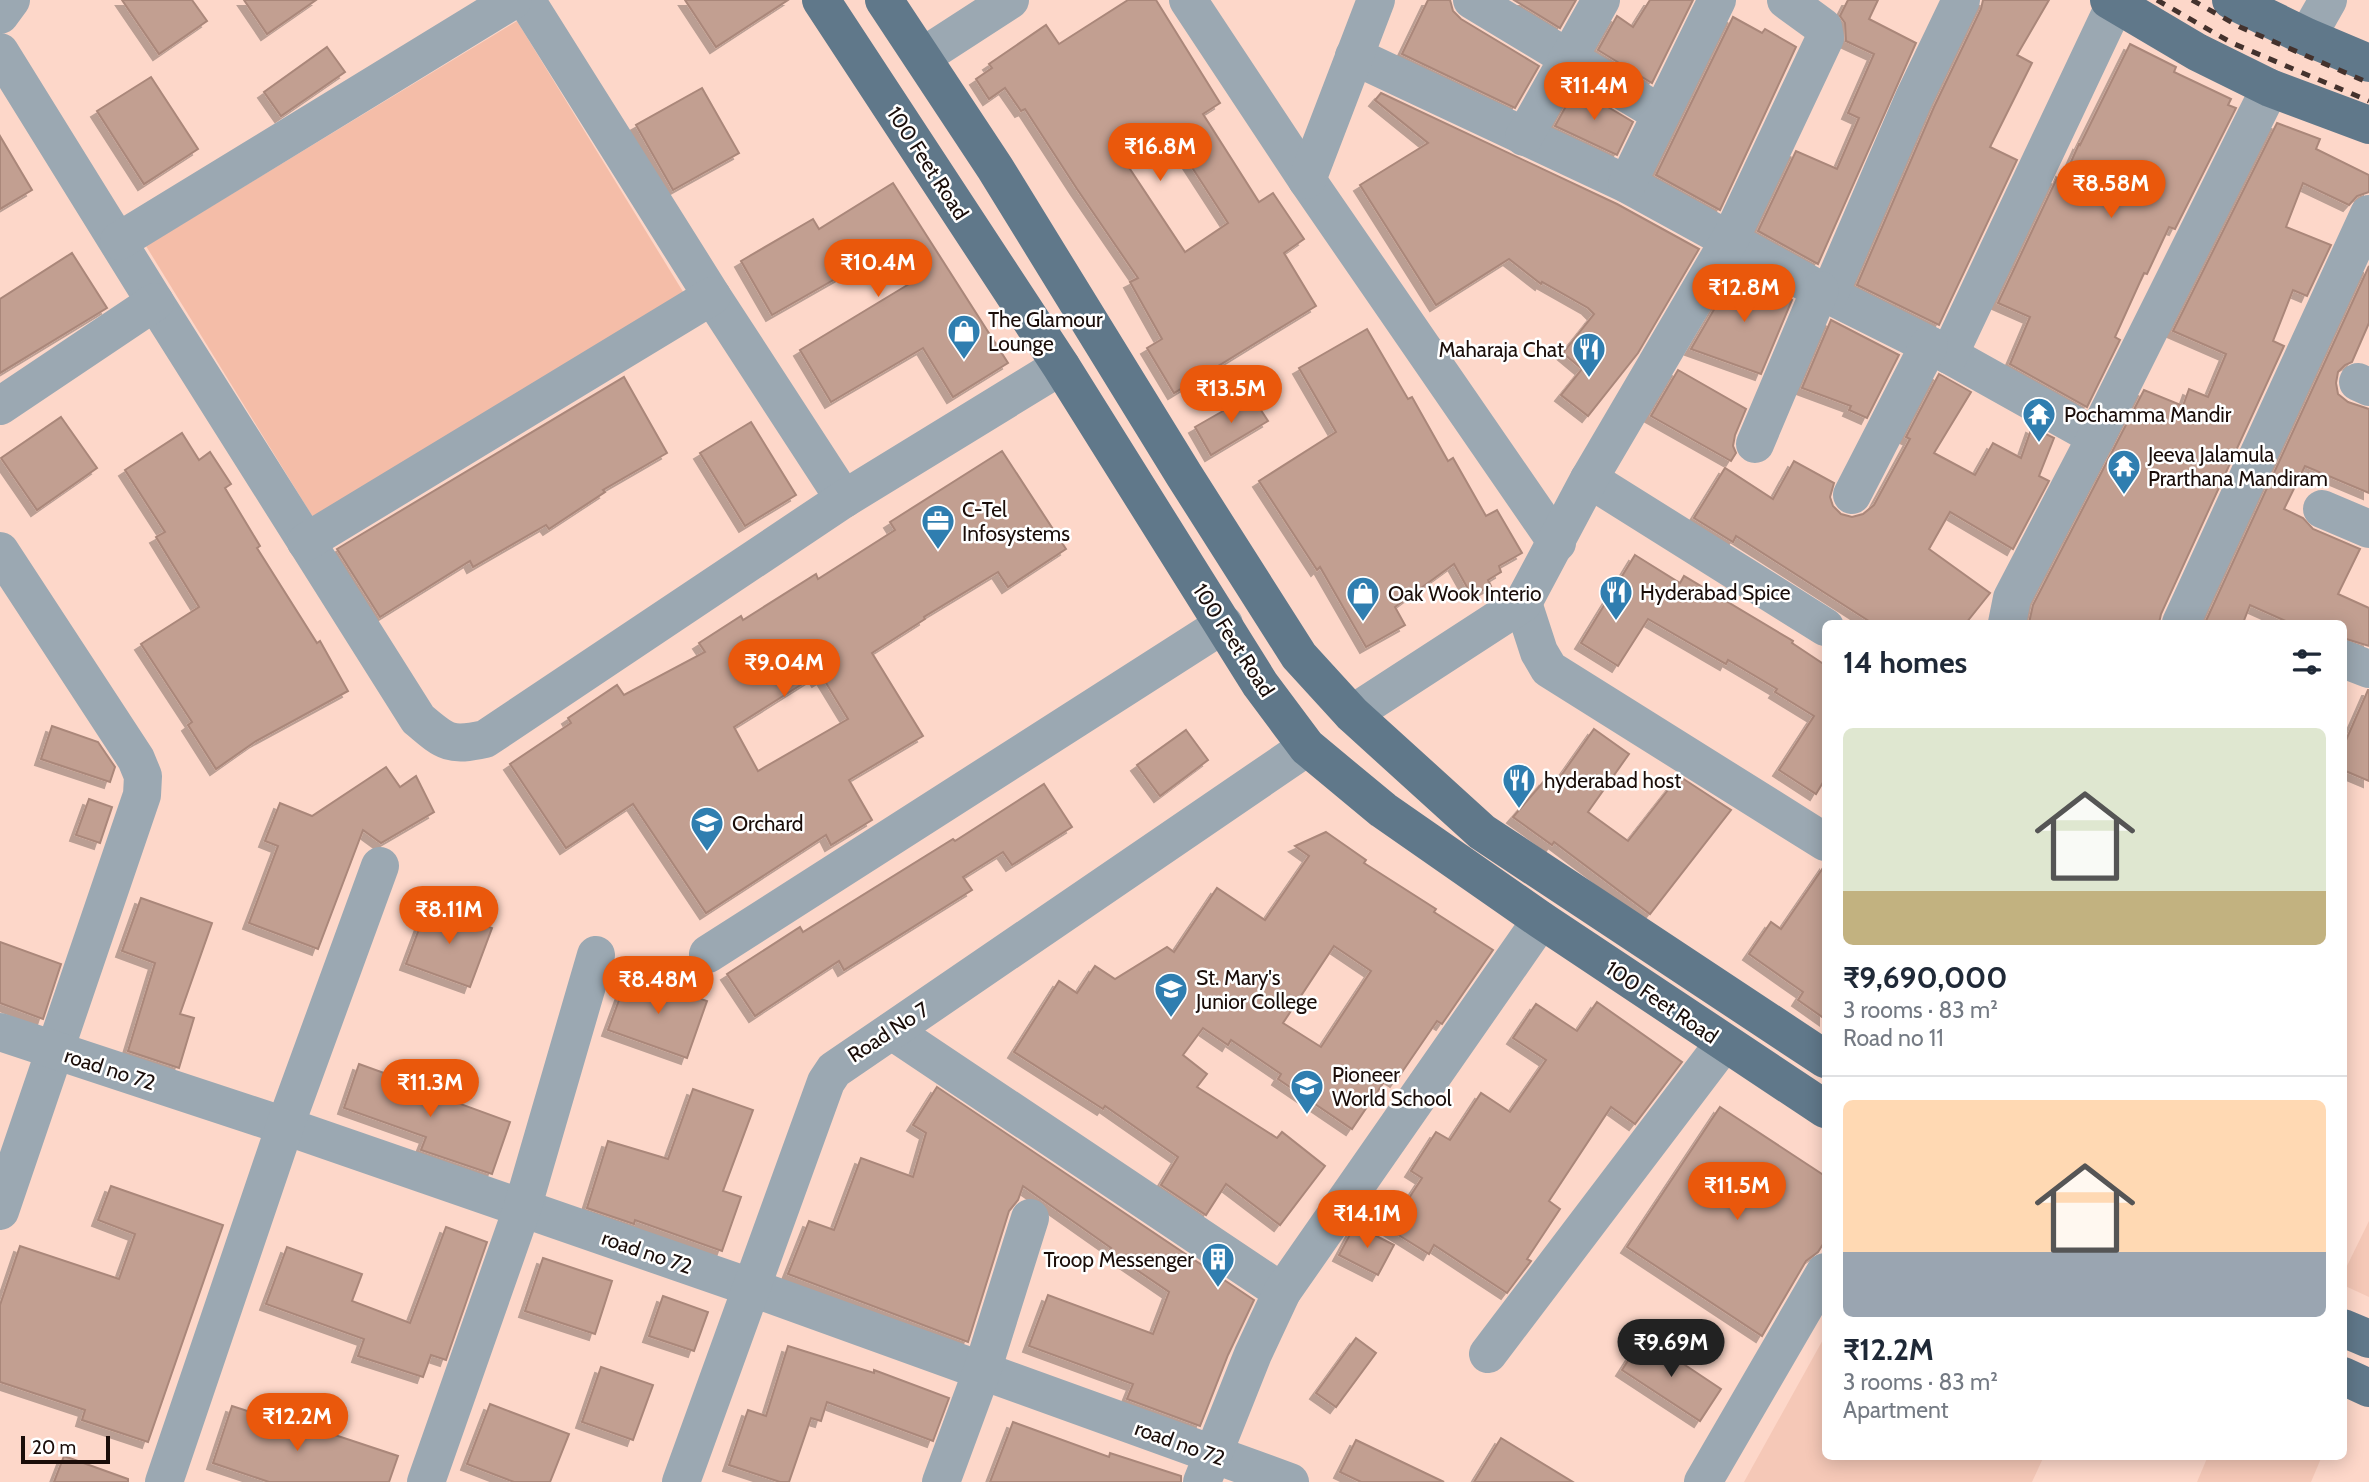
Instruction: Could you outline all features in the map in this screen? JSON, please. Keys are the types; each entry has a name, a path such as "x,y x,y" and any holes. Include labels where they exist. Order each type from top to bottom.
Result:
{"main road":[{"name":"100 Feet Road","path":"821,0 1061,366 1260,684 1307,747 1383,810 1541,920 1822,1107"},
{"name":"100 Feet Road","path":"884,0 995,168 1299,656 1352,713 1482,832 1822,1057"},
{"path":"2231,0 2369,63"},
{"path":"2112,2 2197,52 2270,88 2369,125"},
{"path":"1105,436 1144,411"},
{"path":"2347,1330 2369,1339"},
{"path":"2347,1378 2369,1388"}],"street":[{"path":"0,15 11,0"},
{"path":"119,241 513,0"},
{"path":"526,0 712,296 844,499"},
{"path":"922,57 1010,0"},
{"path":"1188,0 1307,180 1557,543"},
{"path":"1307,180 1376,0"},
{"path":"1472,0 1661,114"},
{"path":"1524,137 1601,0"},
{"path":"1627,184 1717,0"},
{"path":"1352,713 1523,603 1589,480 1730,239 1825,38 1823,27 1786,0"},
{"path":"1755,443 1961,0"},
{"path":"2307,37 2328,0"},
{"path":"1852,495 1939,350 2112,2"},
{"path":"0,52 418,719 440,737 460,745 485,739 844,499 1061,366"},
{"path":"1354,56 1627,184 2096,437"},
{"path":"2008,620 2012,598 2096,437 2270,88"},
{"path":"2182,620 2369,214"},
{"path":"306,542 712,296"},
{"path":"0,406 155,302"},
{"path":"1589,480 1822,625"},
{"path":"2322,509 2369,528"},
{"path":"0,551 136,759 143,776 142,795 0,1211"},
{"path":"1523,603 1539,652 1549,669 1822,840"},
{"path":"708,954 1224,625"},
{"path":"2347,661 2369,669"},
{"name":"Road No 7","path":"681,1482 826,1082 834,1070 846,1059 892,1031 1307,747"},
{"path":"164,1482 285,1126 380,866"},
{"path":"1207,1469 1282,1292 1541,920"},
{"path":"426,1482 522,1209 596,955"},
{"path":"892,1031 1282,1292"},
{"name":"road no 72","path":"0,1032 285,1126 750,1287 982,1371 1207,1469 1290,1482"},
{"path":"1488,1354 1724,1043"},
{"path":"942,1482 982,1371 1030,1218"},
{"path":"1703,1482 1822,1277"}],"shaded area":[{"path":"517,21 685,295 314,519 146,246"},
{"path":"2369,1221 2369,1297 2347,1287 2347,1266"},
{"path":"1822,1341 1822,1460 2042,1460 2032,1482 1744,1482"},
{"path":"2206,1460 2320,1460 2311,1482 2197,1482"}],"building":[{"path":"122,0 192,0 207,21 159,54"},
{"path":"244,0 316,0 267,34"},
{"path":"685,0 788,0 716,47"},
{"path":"1128,0 1156,0 1220,103 1203,114 1259,202 1273,193 1304,239 1284,253 1316,306 1174,393 1147,348 1162,339 1130,282 1138,278 1025,109 1021,111 1005,88 989,99 976,79 992,68 989,64 1046,25 1059,44","holes":["1171,135 1228,223 1185,252 1126,163"]},
{"path":"1428,0 1450,0 1453,11 1461,19 1539,66 1515,108 1402,54"},
{"path":"1514,0 1576,0 1560,28"},
{"path":"1650,0 1693,0 1652,83 1598,50 1617,16 1633,27"},
{"path":"1848,0 1878,0 1869,19 1916,43 1818,264 1758,231 1796,151 1837,169 1859,118 1848,113 1874,54 1846,41 1845,23 1840,16"},
{"path":"1983,0 2049,0 2017,55 2032,63 1990,147 2017,160 1939,325 1857,285"},
{"path":"1733,17 1762,33 1765,29 1796,47 1720,210 1656,175"},
{"path":"2130,44 2176,67 2174,72 2231,99 2228,105 2236,108 2175,229 2169,227 2147,274 2144,273 2115,337 2120,340 2087,407 2010,364 2030,317 1998,303 2057,178 2059,179 2062,171 2066,173"},
{"path":"327,47 345,72 281,116 264,92"},
{"path":"151,77 198,149 144,184 97,111"},
{"path":"702,88 739,153 673,190 636,125"},
{"path":"1576,88 1633,122 1617,155 1555,126"},
{"path":"1381,93 1617,204 1699,249 1638,353 1588,416 1561,395 1582,369 1563,353 1594,314 1588,308 1542,282 1541,284 1509,259 1436,305 1360,185 1428,143 1375,100"},
{"path":"2277,123 2320,139 2316,149 2369,175 2369,192 2357,196 2349,205 2303,183 2286,227 2331,245 2307,296 2293,290 2273,341 2284,346 2160,620 2030,620 2033,605 2144,390 2183,406 2189,389 2208,397 2226,354 2173,331"},
{"path":"0,136 32,190 0,209"},
{"path":"893,183 1008,363 953,397 923,348 831,402 800,350 914,281 893,246 772,315 741,261 813,219 819,229"},
{"path":"72,253 107,308 0,373 0,299"},
{"path":"2369,266 2369,323 2352,362 2338,372 2336,383 2338,394 2348,402 2369,409 2369,493 2305,466 2284,509 2303,518 2313,529 2360,549 2338,594 2369,608 2369,646 2347,639 2347,620 2283,620 2250,605 2244,620 2206,620"},
{"path":"1737,270 1792,300 1761,374 1691,349"},
{"path":"1831,320 1899,355 1867,418 1849,410 1851,406 1802,388"},
{"path":"1367,329 1408,399 1412,397 1448,461 1453,458 1486,516 1497,510 1522,553 1499,566 1501,572 1488,580 1491,586 1472,596 1454,564 1395,607 1405,625 1366,647 1320,567 1317,570 1259,481 1336,432 1299,368"},
{"path":"1678,370 1746,409 1735,435 1733,446 1736,453 1731,461 1651,416"},
{"path":"1939,374 1971,392 1934,453 1975,475 1993,443 2021,458 2032,427 2054,438 2039,476 2049,481 2013,549 1950,512 1929,549 1990,593 1968,620 1867,620 1736,536 1733,542 1694,518 1725,468 1773,499 1794,461 1834,483 1830,497 1833,506 1841,514 1852,517 1863,514 1874,505 1910,439 1906,437"},
{"path":"624,377 667,453 603,490 605,492 549,529 546,525 473,567 470,561 380,617 337,549"},
{"path":"1251,395 1268,421 1211,455 1195,427"},
{"path":"61,417 97,468 37,510 1,458"},
{"path":"751,422 796,495 745,526 700,453"},
{"path":"182,433 199,460 210,452 231,484 225,488 260,546 257,548 317,643 320,641 348,691 256,741 216,769 188,725 192,722 141,644 199,607 156,537 165,532 125,470"},
{"path":"1002,451 1066,549 1008,587 998,572 924,617 925,619 872,653 923,736 849,780 872,820 831,845 826,835 706,913 633,804 566,848 510,764 571,723 568,718 617,685 624,695 705,652 699,643 741,616 743,620 816,574 818,579 895,530 890,522","holes":["815,676 818,681 823,678 848,719 758,771 734,727"]},
{"path":"1635,555 1680,583 1684,576 1793,641 1792,643 1822,663 1822,784 1816,794 1779,770 1814,716 1775,692 1777,689 1728,660 1726,664 1648,619 1618,666 1581,643"},
{"path":"2369,690 2369,781 2347,772 2347,738"},
{"path":"52,726 98,742 115,767 110,782 41,759"},
{"path":"1594,729 1629,754 1588,812 1628,841 1679,776 1731,810 1650,914 1554,842 1552,845 1513,817 1545,780 1553,787"},
{"path":"1186,730 1208,760 1160,796 1137,765"},
{"path":"386,767 400,787 416,776 434,812 381,843 363,830 318,949 249,923 278,846 265,841 280,803 312,816"},
{"path":"1044,784 1072,827 1012,865 1003,852 963,877 972,890 844,970 839,961 755,1016 727,974 800,927 803,932 953,839 955,841"},
{"path":"89,799 112,807 100,843 76,835"},
{"path":"1326,832 1366,860 1364,863 1436,909 1434,912 1493,950 1442,1024 1437,1021 1396,1081 1388,1076 1352,1129 1278,1079 1281,1074 1231,1040 1228,1045 1203,1028 1183,1055 1207,1074 1197,1087 1277,1138 1282,1132 1325,1166 1280,1225 1226,1184 1206,1215 1161,1185 1178,1157 1105,1106 1103,1109 1014,1052 1059,981 1077,993 1095,966 1115,979 1167,947 1174,952 1217,888 1265,920 1309,856 1295,846","holes":["1334,946 1371,971 1321,1047 1283,1023"]},
{"path":"1822,869 1822,1017 1798,1000 1803,992 1749,954 1771,922 1781,929"},
{"path":"141,898 212,923 180,1014 194,1018 179,1068 128,1051 155,963 122,951"},
{"path":"428,905 492,928 470,987 406,964"},
{"path":"0,942 61,964 43,1019 0,1003"},
{"path":"629,973 707,1001 687,1058 608,1030"},
{"path":"1597,1002 1682,1062 1635,1124 1611,1107 1549,1201 1560,1209 1527,1259 1531,1261 1507,1293 1434,1245 1429,1254 1389,1229 1422,1178 1411,1171 1436,1132 1450,1140 1481,1093 1510,1112 1546,1060 1513,1038 1536,1004 1577,1031"},
{"path":"359,1064 510,1122 492,1174 421,1150 426,1137 344,1108"},
{"path":"937,1087 1254,1300 1228,1355 1200,1426 1127,1399 1133,1384 1029,1346 1048,1295 1153,1334 1169,1292 1023,1186 1018,1200 1009,1211 968,1342 788,1274 809,1221 834,1230 861,1158 913,1177 926,1133 913,1125"},
{"path":"693,1089 753,1110 723,1191 741,1197 722,1251 635,1220 634,1224 587,1208 608,1141 668,1159"},
{"path":"1720,1107 1822,1174 1822,1246 1806,1261 1762,1336 1627,1247"},
{"path":"111,1186 223,1225 148,1442 82,1420 85,1410 0,1382 0,1305 20,1246 119,1279 135,1234 98,1220"},
{"path":"1355,1225 1394,1245 1378,1275 1339,1255"},
{"path":"446,1227 487,1242 446,1360 431,1355 423,1377 358,1356 364,1339 266,1304 287,1247 362,1274 352,1301 410,1323"},
{"path":"543,1258 612,1281 595,1334 525,1311"},
{"path":"663,1296 708,1312 694,1351 649,1336"},
{"path":"1643,1337 1721,1389 1700,1421 1622,1370"},
{"path":"1356,1338 1376,1353 1336,1407 1316,1393"},
{"path":"788,1346 874,1373 874,1370 949,1398 933,1441 827,1402 821,1421 811,1418 789,1482 780,1482 729,1465 748,1410 766,1416"},
{"path":"601,1367 653,1385 633,1440 582,1422"},
{"path":"490,1404 569,1434 550,1482 514,1482 467,1464"},
{"path":"232,1406 319,1434 320,1430 398,1456 389,1482 269,1482 213,1463"},
{"path":"1013,1422 1109,1457 1110,1453 1181,1476 1181,1482 990,1482"},
{"path":"1501,1438 1573,1482 1474,1482"},
{"path":"1356,1440 1444,1482 1361,1482 1340,1472"},
{"path":"64,1456 128,1479 128,1482 54,1482"}],"railway":[{"path":"2157,0 2232,43 2369,101"},
{"path":"2192,0 2240,27 2369,83"}],"place":[{"name":"The Glamour Lounge","path":"964,361"},
{"name":"Maharaja Chat","path":"1589,379"},
{"name":"Pochamma Mandir","path":"2039,444"},
{"name":"Jeeva Jalamula Prarthana Mandiram","path":"2124,496"},
{"name":"C-Tel Infosystems","path":"938,551"},
{"name":"Hyderabad Spice","path":"1616,622"},
{"name":"Oak Wook Interio","path":"1363,623"},
{"name":"hyderabad host","path":"1519,810"},
{"name":"Orchard","path":"707,853"},
{"name":"St. Mary's Junior College","path":"1171,1019"},
{"name":"Pioneer World School","path":"1307,1116"},
{"name":"Troop Messenger","path":"1218,1289"}]}
